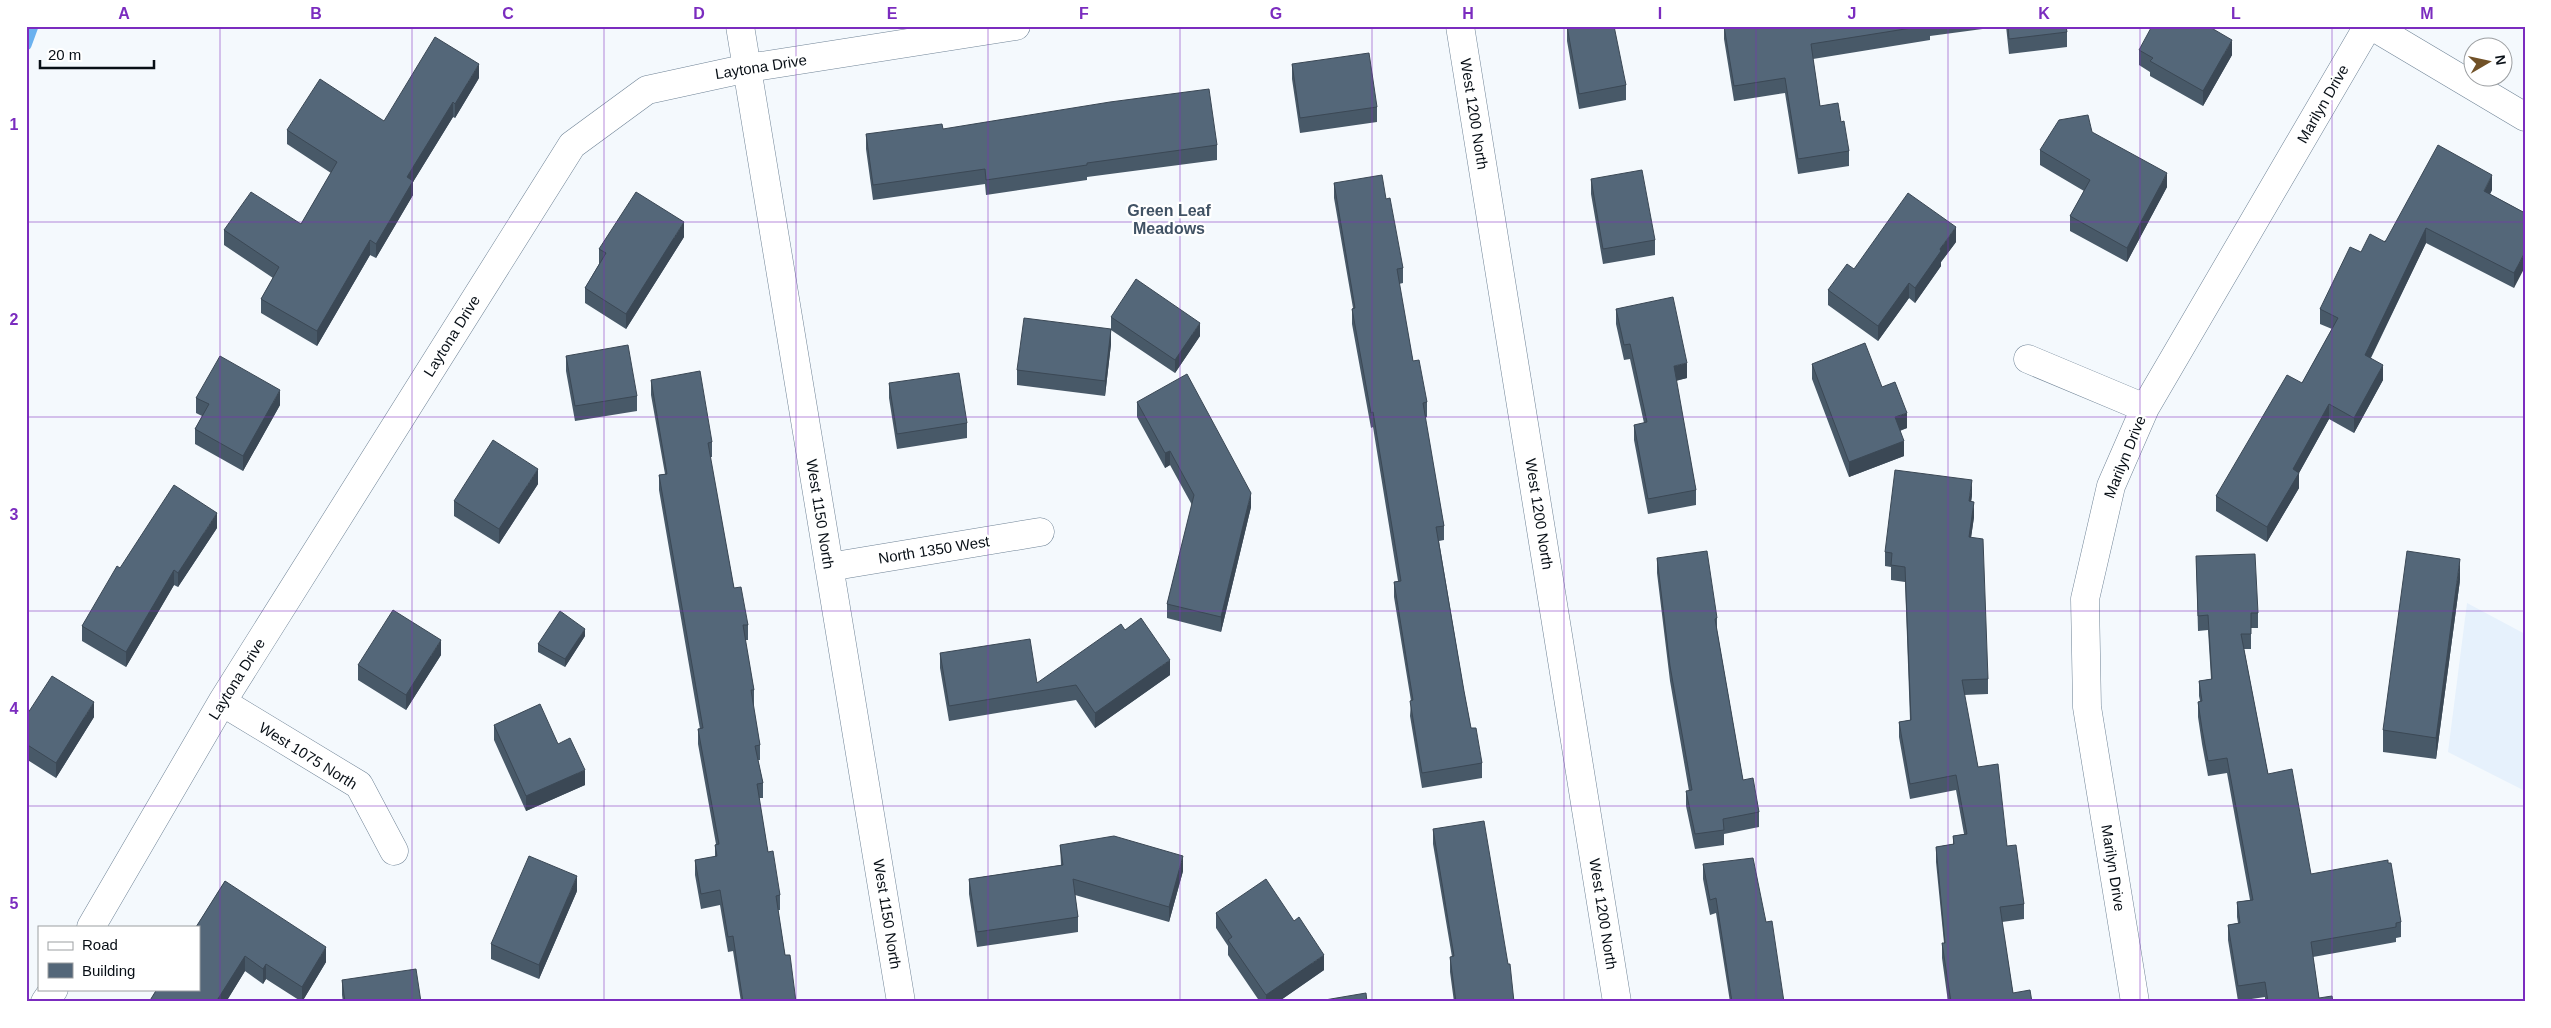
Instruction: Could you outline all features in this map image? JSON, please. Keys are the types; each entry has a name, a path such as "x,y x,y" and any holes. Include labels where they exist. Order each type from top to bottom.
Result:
{"street":[{"name":"West 1150 North","path":"740,26 901,1002"},
{"name":"Laytona Drive","path":"92,926 222,702 572,145 647,90 748,68 1016,26"},
{"name":"West 1200 North","path":"1460,26 1617,1002"},
{"name":"Marilyn Drive","path":"2135,1002 2087,707 2085,599 2110,486 2145,408 2368,26"},
{"path":"2372,26 2525,117"},
{"path":"2028,359 2145,408"},
{"name":"North 1350 West","path":"829,567 1040,532"},
{"name":"West 1075 North","path":"222,702 359,785 394,851"},
{"path":"45,1002 53,990"}],"shaded area":[{"path":"2467,603 2525,634 2525,791 2448,752"}],"building":[{"path":"1567,26 1614,26 1626,85 1579,94"},
{"path":"1724,26 1924,26 1811,44 1820,106 1838,103 1841,122 1844,121 1849,151 1798,159 1785,78 1734,86"},
{"path":"2008,26 2066,26 2067,32 2009,39"},
{"path":"2152,26 2208,26 2232,40 2203,91 2150,61 2153,58 2139,50"},
{"path":"435,37 479,64 455,104 453,102 407,177 413,181 376,244 370,240 317,331 261,299 279,267 224,230 251,192 301,224 337,162 287,130 320,79 384,121"},
{"path":"1369,53 1377,107 1300,118 1292,64"},
{"path":"1209,89 1217,145 1087,163 1087,165 986,180 985,169 873,185 866,134 942,124 943,129 1110,102"},
{"path":"2088,115 2092,132 2167,173 2127,248 2070,216 2090,180 2040,150 2059,120"},
{"path":"2438,145 2492,175 2484,191 2525,213 2525,252 2514,273 2426,228 2365,355 2383,365 2354,418 2329,404 2293,469 2299,473 2267,527 2216,496 2287,375 2302,383 2338,318 2320,309 2350,247 2361,252 2370,234 2385,242"},
{"path":"1642,170 1655,240 1603,249 1591,179"},
{"path":"1382,175 1386,199 1390,198 1403,268 1397,269 1413,361 1419,360 1427,402 1423,403 1444,526 1436,527 1471,728 1476,728 1482,763 1422,773 1410,701 1413,700 1394,582 1401,581 1373,412 1371,413 1352,309 1355,308 1334,183"},
{"path":"636,192 684,222 626,314 585,288 606,253 599,249"},
{"path":"1908,193 1956,227 1915,288 1909,283 1878,326 1828,290 1847,264 1854,269"},
{"path":"1136,279 1200,323 1175,360 1111,317"},
{"path":"1673,297 1687,363 1674,366 1696,490 1648,499 1634,425 1647,422 1630,344 1624,345 1616,309"},
{"path":"1024,318 1111,329 1105,381 1017,370"},
{"path":"1865,343 1882,387 1895,382 1907,413 1895,417 1904,441 1849,462 1812,364"},
{"path":"628,345 637,396 575,406 566,356"},
{"path":"220,356 280,390 243,456 195,429 209,404 196,398"},
{"path":"700,371 712,442 708,443 734,588 741,587 748,625 743,625 754,690 751,690 760,745 755,746 763,783 757,784 768,852 773,851 780,895 776,896 785,955 790,955 796,1002 743,1002 733,936 728,937 720,890 701,894 695,860 717,856 715,845 719,844 698,729 703,728 659,475 667,474 651,380"},
{"path":"959,373 967,423 897,434 889,383"},
{"path":"1187,374 1251,493 1221,617 1167,604 1194,495 1170,451 1165,453 1137,402"},
{"path":"493,440 538,469 499,529 454,501"},
{"path":"1895,470 1972,480 1969,501 1974,502 1969,537 1983,539 1988,679 1962,680 1978,767 1998,764 2007,846 2016,845 2024,904 2000,907 2013,993 2030,990 2032,1002 1951,1002 1942,943 1945,943 1936,847 1954,844 1953,836 1967,834 1956,775 1910,784 1899,722 1911,720 1905,567 1891,565 1892,553 1885,552"},
{"path":"174,485 217,513 178,573 174,570 126,652 82,626 117,566 120,568"},
{"path":"1707,551 1717,618 1715,619 1743,780 1753,778 1759,812 1723,819 1724,830 1695,834 1686,791 1692,790 1670,666 1657,558"},
{"path":"2407,551 2460,559 2436,738 2383,730"},
{"path":"2255,554 2258,613 2251,613 2251,634 2241,634 2268,774 2292,769 2311,874 2388,860 2388,863 2391,863 2401,922 2396,923 2396,927 2311,942 2319,998 2332,996 2333,1002 2268,1002 2265,982 2238,986 2228,925 2240,923 2237,902 2253,900 2227,758 2208,761 2202,729 2198,702 2202,701 2199,681 2212,679 2208,615 2198,616 2196,556"},
{"path":"393,610 441,640 406,695 358,665"},
{"path":"560,611 585,629 565,659 538,644"},
{"path":"1141,618 1170,660 1095,713 1076,685 949,706 940,653 1030,639 1037,683 1121,624 1125,630"},
{"path":"52,676 94,702 56,763 26,744 26,716"},
{"path":"540,704 558,744 570,738 585,770 526,796 494,725"},
{"path":"1484,821 1508,964 1510,964 1514,1002 1456,1002 1450,957 1454,956 1433,829"},
{"path":"1114,836 1183,856 1169,907 1073,879 1078,917 977,932 969,879 1063,865 1060,845"},
{"path":"529,856 577,876 539,965 491,944"},
{"path":"1753,858 1766,922 1772,921 1784,1002 1732,1002 1716,898 1710,900 1703,864"},
{"path":"1266,879 1294,921 1299,917 1324,955 1266,995 1228,940 1232,937 1216,913"},
{"path":"225,881 326,947 302,987 266,964 263,969 245,956 216,1002 149,1002 156,990 200,990 200,926 197,926"},
{"path":"416,969 421,1002 345,1002 342,980"},
{"path":"1366,993 1367,1002 1313,1002"}],"waterway":[{"path":"26,45 33,26"}],"district":[{"name":"Green Leaf Meadows","path":"1169,219"}]}
